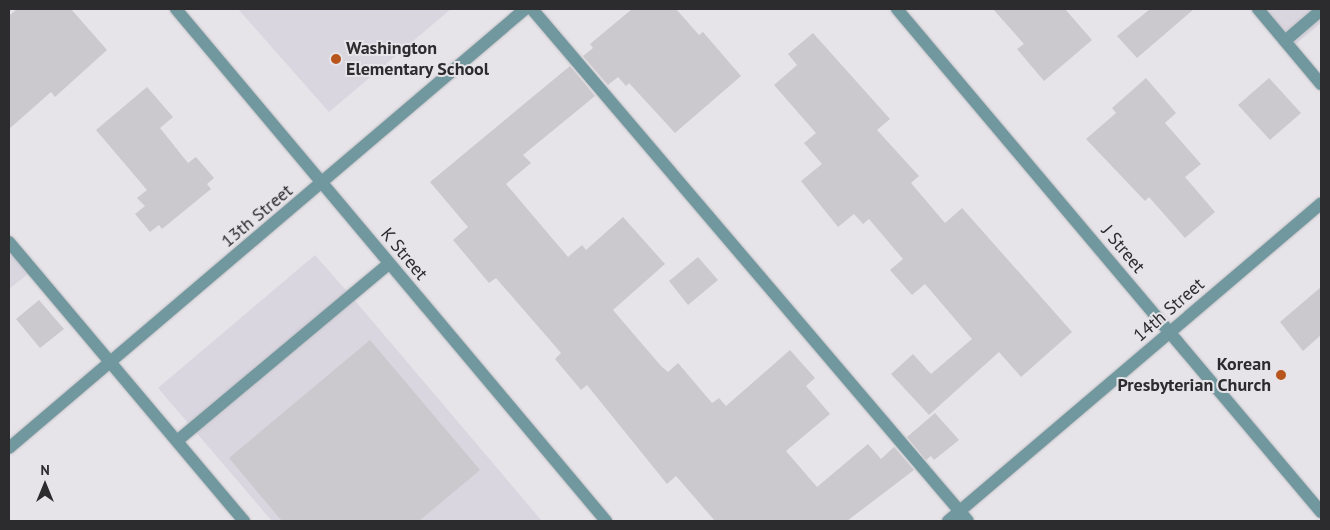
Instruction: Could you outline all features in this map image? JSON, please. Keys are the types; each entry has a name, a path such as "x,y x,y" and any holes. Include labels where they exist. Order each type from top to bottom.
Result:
{"street":[{"name":"K Street","path":"176,9 606,521"},
{"name":"13th Street","path":"9,448 323,183 525,9"},
{"path":"532,9 964,516"},
{"name":"J Street","path":"897,9 1321,512"},
{"path":"1258,9 1321,84"},
{"path":"1285,41 1321,10"},
{"name":"14th Street","path":"948,521 964,516 1170,332 1321,203"},
{"path":"9,242 244,521"},
{"path":"177,441 389,264"}],"shaded area":[{"name":"Washington Elementary School","path":"238,9 451,9 329,112"},
{"path":"1259,9 1321,9 1321,23 1291,48"},
{"path":"9,242 33,270 9,289"},
{"path":"315,255 542,521 272,521 158,388"}],"building":[{"path":"17,9 71,9 107,50 55,97 51,92 9,129 9,16"},
{"path":"632,9 676,9 699,35 703,32 741,76 675,133 629,83 626,86 618,77 608,85 583,56 593,48 590,44"},
{"path":"993,9 1065,9 1092,40 1044,81 1017,49 1024,44"},
{"path":"1150,9 1194,9 1137,58 1117,36"},
{"path":"813,33 890,119 877,130 919,176 911,183 945,223 962,208 1072,332 1021,377 999,352 929,415 891,374 913,354 931,374 972,339 925,284 912,295 890,270 903,259 869,219 863,224 854,214 838,227 801,181 822,164 804,143 816,133 774,85 797,65 788,54"},
{"path":"570,66 595,96 523,155 531,163 506,184 568,257 582,245 586,250 623,217 665,264 613,310 661,366 668,372 678,363 712,403 719,398 726,406 790,350 815,378 806,386 830,414 786,451 817,487 868,444 881,459 894,447 914,470 847,521 715,521 676,476 667,484 587,385 581,390 555,359 561,353 496,278 489,283 453,240 468,227 430,182"},
{"path":"1146,78 1176,113 1165,123 1201,164 1185,177 1215,212 1185,238 1149,197 1145,201 1086,139 1116,113 1112,108"},
{"path":"1269,78 1301,113 1270,140 1238,105"},
{"path":"147,87 173,117 160,128 188,163 196,157 214,178 207,184 211,189 162,229 159,225 150,232 135,214 145,206 137,198 147,190 96,130"},
{"path":"698,257 718,280 688,305 669,281"},
{"path":"1321,287 1321,335 1303,351 1280,322"},
{"path":"39,300 64,329 40,348 16,319"},
{"path":"370,340 480,470 419,521 282,521 229,458"},
{"path":"935,413 959,440 934,460 931,456 926,460 907,437"}],"place":[{"name":"Washington Elementary School","path":"336,59"},
{"name":"Korean Presbyterian Church","path":"1281,375"}]}
